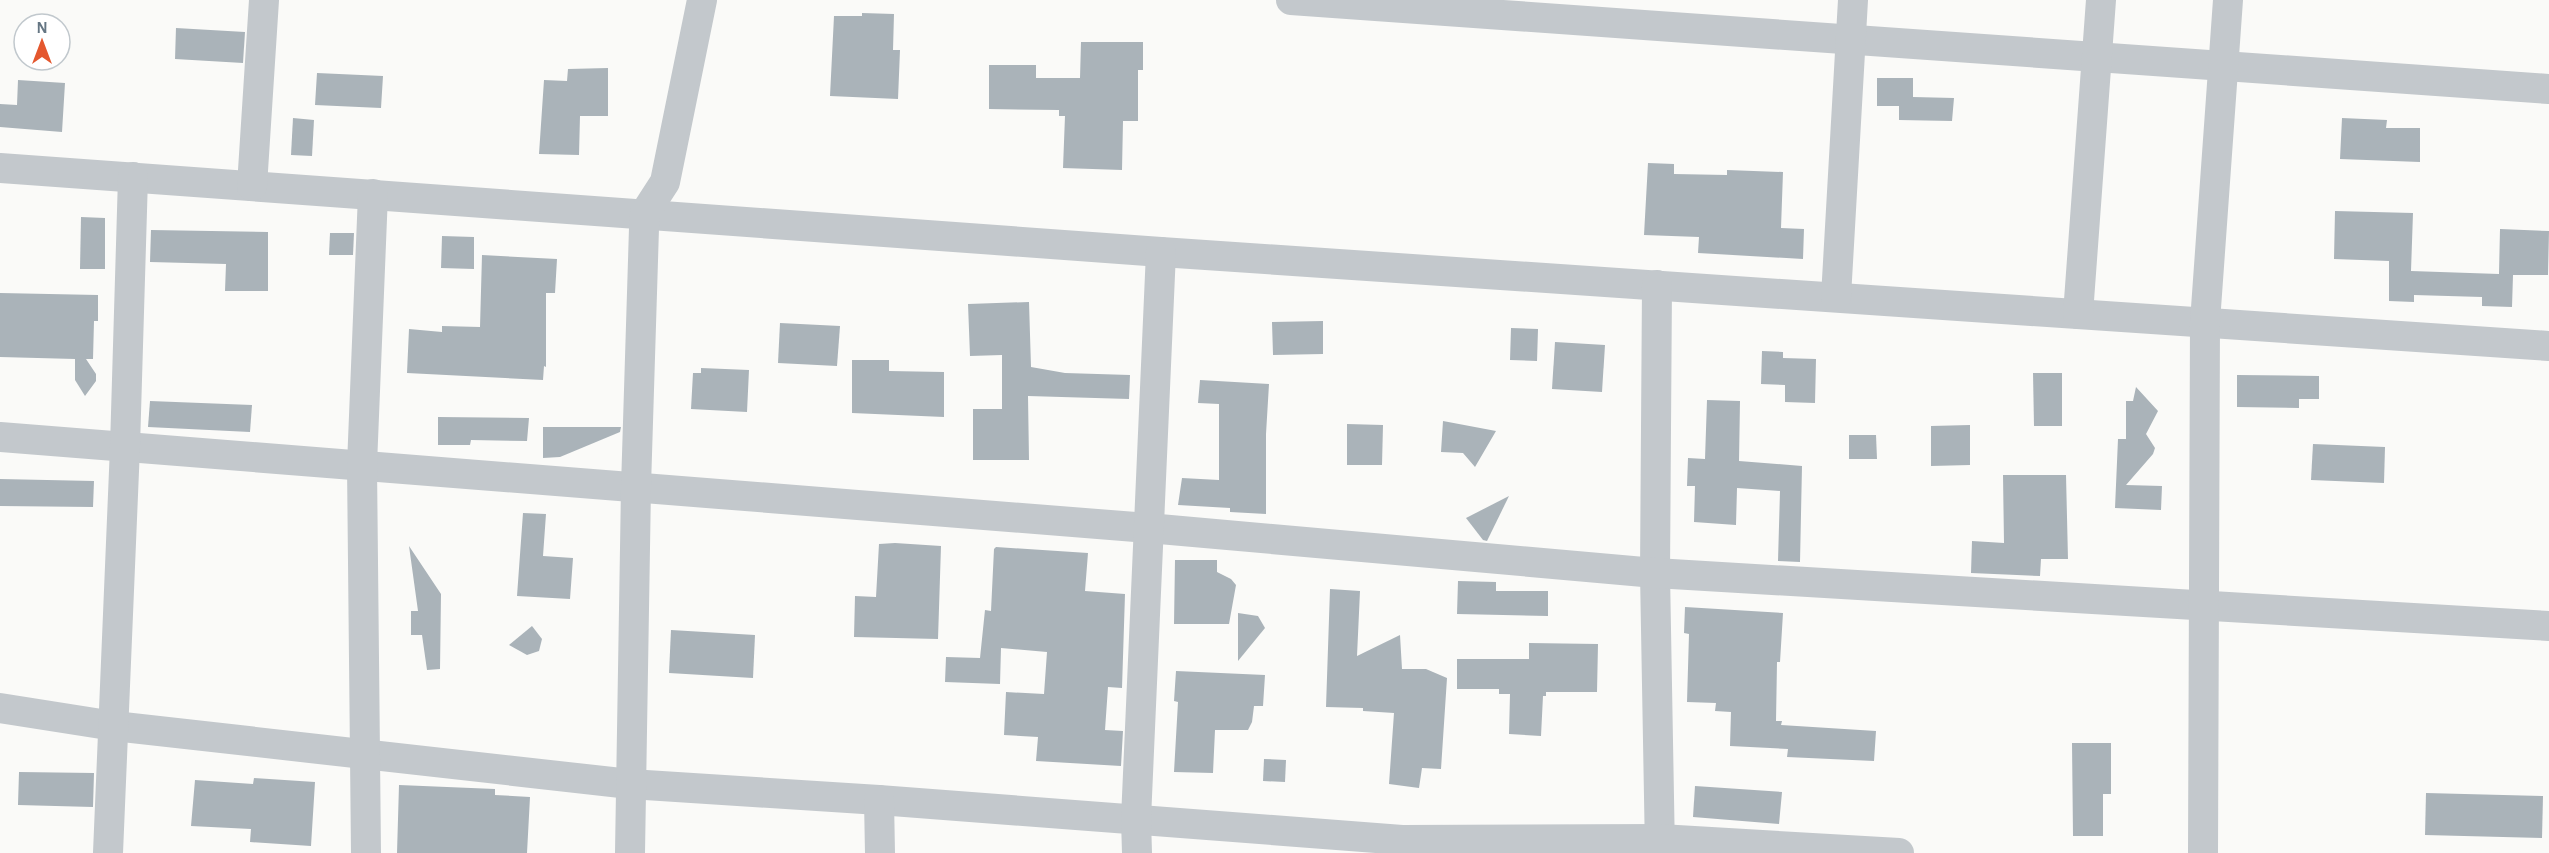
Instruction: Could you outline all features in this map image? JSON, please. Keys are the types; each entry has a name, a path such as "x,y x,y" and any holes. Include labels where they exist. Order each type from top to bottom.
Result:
{"street":[{"path":"252,186 264,0"},
{"path":"630,853 636,487 645,213 665,182 702,0"},
{"path":"1291,0 2549,88"},
{"path":"1836,297 1852,0"},
{"path":"2078,314 2101,0"},
{"path":"2203,853 2205,322 2228,0"},
{"path":"0,168 1161,252 2549,346"},
{"path":"108,853 125,447 133,177"},
{"path":"366,853 362,465 373,194"},
{"path":"1137,853 1136,819 1161,252"},
{"path":"1657,285 1655,573 1660,846"},
{"path":"0,437 1148,528 1655,573 2549,626"},
{"path":"0,708 114,726 630,784 1136,819 1402,847 1660,846 1899,853"},
{"path":"879,800 880,853"}],"building":[{"path":"862,13 894,14 893,50 900,50 898,99 830,96 834,16 862,16"},
{"path":"176,28 245,32 243,63 175,59"},
{"path":"1081,42 1143,42 1143,70 1138,70 1138,121 1123,121 1122,170 1063,168 1065,116 1059,116 1059,110 989,109 989,65 1036,65 1036,78 1080,78"},
{"path":"608,68 608,116 580,116 579,155 539,154 544,80 567,81 568,69"},
{"path":"317,73 383,76 381,108 315,105"},
{"path":"1877,78 1913,78 1913,97 1954,98 1952,121 1899,120 1899,106 1877,106"},
{"path":"18,80 65,83 62,132 0,127 0,104 17,105"},
{"path":"293,118 314,120 312,156 291,155"},
{"path":"2342,118 2387,120 2386,128 2420,128 2420,162 2340,159"},
{"path":"1648,163 1674,164 1674,174 1727,175 1727,170 1783,172 1781,228 1804,229 1803,259 1698,253 1699,237 1644,235"},
{"path":"2335,211 2413,213 2411,271 2499,274 2500,229 2549,231 2548,275 2513,275 2512,307 2482,306 2482,297 2414,295 2414,302 2389,301 2389,261 2334,259"},
{"path":"81,217 105,218 105,269 80,269"},
{"path":"151,230 268,232 268,291 225,291 226,264 150,262"},
{"path":"330,233 354,233 353,255 329,255"},
{"path":"442,236 474,237 474,269 441,268"},
{"path":"482,255 557,259 555,293 546,293 546,367 544,366 543,380 407,373 409,329 442,332 442,326 480,327"},
{"path":"0,293 98,295 98,321 94,321 93,359 86,359 96,374 96,381 85,396 75,380 75,359 0,357"},
{"path":"1029,302 1031,367 1065,373 1130,375 1129,399 1028,396 1029,460 973,460 973,409 1002,409 1002,355 970,356 968,304"},
{"path":"1323,321 1323,354 1273,355 1272,322"},
{"path":"780,323 840,326 837,366 778,363"},
{"path":"1511,328 1538,329 1537,361 1510,360"},
{"path":"1555,342 1605,345 1602,392 1552,389"},
{"path":"1762,351 1783,352 1783,358 1816,359 1815,403 1785,402 1785,385 1761,384"},
{"path":"852,360 889,360 889,371 944,372 944,417 852,413"},
{"path":"701,368 749,370 747,412 691,409 693,373 701,373"},
{"path":"2033,373 2062,373 2062,426 2034,426"},
{"path":"2237,375 2319,376 2319,399 2299,399 2299,408 2237,407"},
{"path":"1200,380 1269,384 1266,434 1266,514 1230,512 1230,508 1178,505 1182,478 1219,480 1219,404 1198,403"},
{"path":"2136,387 2158,411 2146,434 2155,448 2153,454 2126,485 2162,486 2161,510 2115,508 2118,439 2126,439 2126,401 2133,401"},
{"path":"1707,400 1740,401 1739,461 1802,466 1800,562 1778,561 1780,491 1737,488 1736,525 1694,522 1695,486 1687,486 1688,458 1705,459"},
{"path":"150,401 252,405 250,432 148,427"},
{"path":"438,417 529,418 527,441 471,440 470,445 438,445"},
{"path":"1443,421 1496,431 1475,467 1463,453 1441,452"},
{"path":"1347,424 1383,425 1382,465 1347,465"},
{"path":"1970,425 1970,465 1931,466 1931,426"},
{"path":"543,427 621,427 620,432 560,457 543,458"},
{"path":"1849,435 1876,435 1877,459 1849,459"},
{"path":"2313,444 2385,447 2384,483 2311,480"},
{"path":"2003,475 2066,475 2068,559 2041,559 2040,576 1971,573 1972,541 2004,543"},
{"path":"0,479 94,481 93,507 0,506"},
{"path":"1509,496 1487,541 1483,540 1466,518"},
{"path":"523,513 546,514 543,556 573,558 570,599 517,596"},
{"path":"879,544 941,546 938,639 854,637 855,596 876,597"},
{"path":"409,546 441,594 440,669 427,670 422,635 411,635 411,611 418,611"},
{"path":"996,547 1088,553 1085,591 1125,594 1122,688 1108,687 1105,730 1123,731 1121,766 1036,761 1038,737 1004,735 1006,692 1044,694 1047,652 1001,648 1000,684 945,682 946,657 980,658 985,610 991,611 994,549"},
{"path":"1175,560 1217,560 1217,572 1231,579 1236,585 1229,624 1174,624"},
{"path":"1458,581 1496,582 1496,591 1548,591 1548,616 1457,614"},
{"path":"1330,589 1360,591 1357,656 1400,635 1402,669 1426,669 1447,678 1441,769 1422,768 1419,788 1389,784 1394,713 1363,711 1363,708 1326,707"},
{"path":"1685,607 1783,613 1780,662 1777,662 1776,721 1782,721 1781,725 1876,731 1874,761 1787,757 1788,749 1730,746 1731,712 1715,711 1716,703 1687,702 1689,634 1684,633"},
{"path":"1238,613 1258,616 1265,628 1238,661"},
{"path":"532,626 542,639 539,651 527,655 509,645"},
{"path":"671,630 755,635 753,678 669,673"},
{"path":"1529,643 1598,644 1597,692 1546,692 1546,696 1543,696 1541,736 1509,734 1510,694 1499,694 1499,689 1457,689 1457,659 1529,659"},
{"path":"1176,671 1265,675 1263,706 1254,706 1252,722 1248,730 1215,730 1213,773 1174,772 1178,702 1174,701"},
{"path":"2072,743 2111,743 2111,794 2103,794 2103,836 2073,836"},
{"path":"1264,759 1286,760 1285,782 1263,781"},
{"path":"19,772 94,773 93,807 18,805"},
{"path":"254,778 315,782 311,846 250,842 251,829 191,826 195,780 253,784"},
{"path":"399,785 495,789 495,795 530,797 527,853 397,853"},
{"path":"1695,786 1782,792 1779,824 1693,817"},
{"path":"2426,793 2543,796 2542,838 2425,835"}]}
